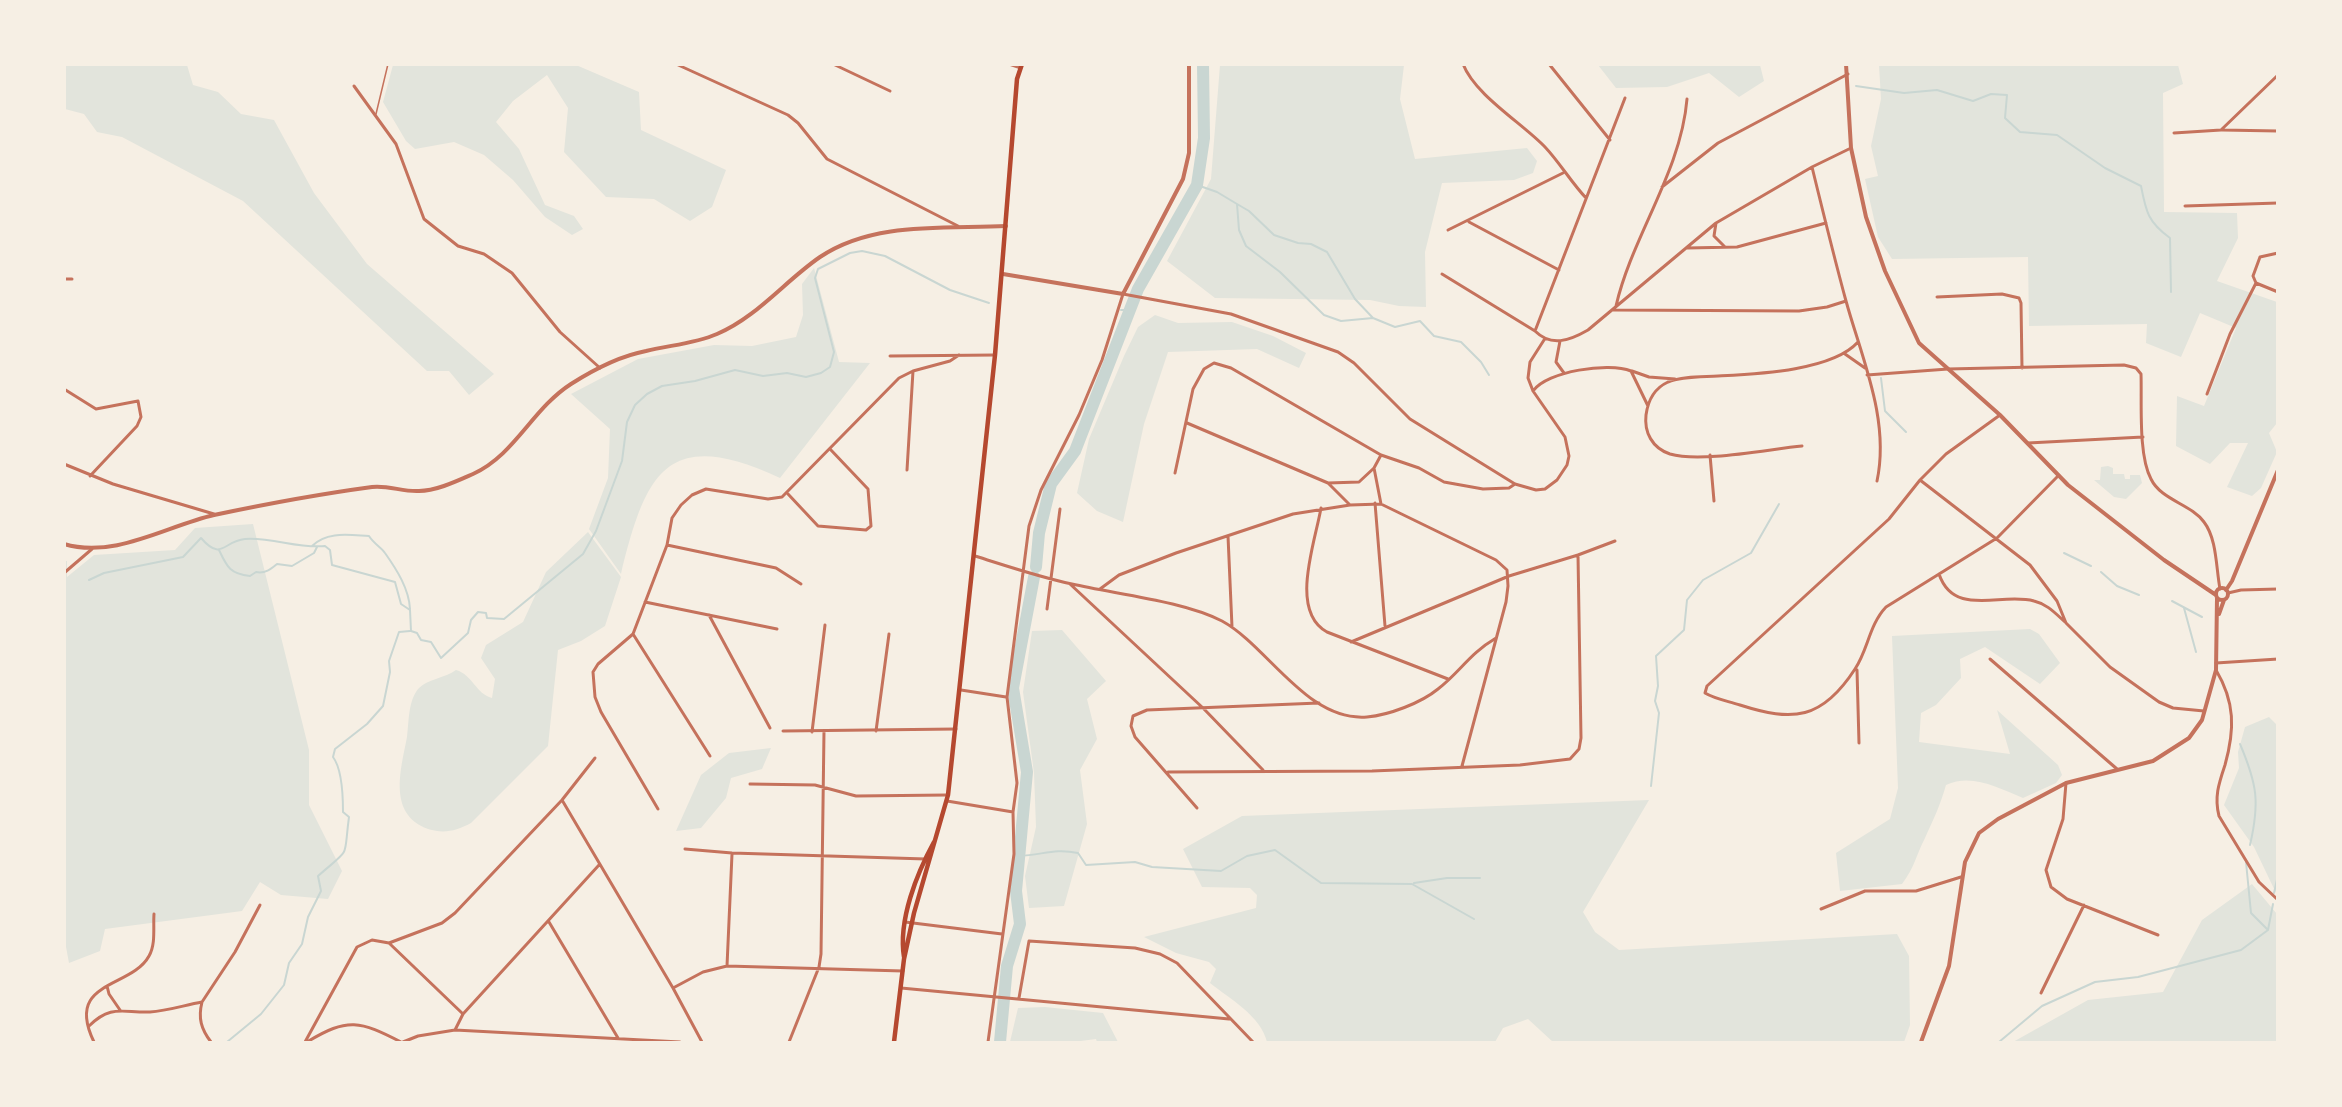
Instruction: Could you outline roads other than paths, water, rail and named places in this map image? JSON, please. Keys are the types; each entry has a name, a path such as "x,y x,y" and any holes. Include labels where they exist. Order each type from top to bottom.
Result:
{"main road":[{"path":"894,1042 904,959 948,798 1003,274 1011,136 1017,79 1022,66"},
{"path":"904,959 905,922 925,859 936,837"}],"street":[{"path":"676,64 788,115 798,123 827,159 962,228"},
{"path":"833,64 890,91"},
{"path":"1009,64 1022,66"},
{"path":"988,1042 1014,854 1013,812 1017,783 1007,698 1029,526 1041,490 1079,415 1102,360 1125,294 1183,179 1189,153 1189,64"},
{"path":"1464,64 1473,81 1546,148 1563,173 1586,198"},
{"path":"1549,64 1610,140"},
{"path":"1846,64 1851,148 1871,237 1909,326 1926,352 2000,415 2059,476 2164,560 2203,585 2221,592 2277,590"},
{"path":"1660,188 1718,144 1848,74"},
{"path":"2221,130 2277,75"},
{"path":"354,86 376,114 403,158 424,219 458,246 484,254 512,273 560,332 600,368"},
{"path":"1535,331 1625,98"},
{"path":"1614,308 1683,127 1687,99"},
{"path":"2174,133 2221,130 2277,131"},
{"path":"1442,274 1535,331 1544,339 1560,341 1588,330 1716,223 1812,167 1851,148"},
{"path":"1812,167 1880,428 1877,482"},
{"path":"1448,230 1469,222 1563,173"},
{"path":"2185,206 2277,203"},
{"path":"1469,222 1559,270"},
{"path":"1716,223 1714,236 1726,248"},
{"path":"1685,248 1726,248 1765,241 1826,223"},
{"path":"64,544 92,549 126,543 216,515 374,487 418,492 448,484 474,474 499,458 545,405 571,384 600,368 644,351 719,333 756,310 818,258 849,241 870,234 1007,226"},
{"path":"2277,253 2260,257 2253,276 2256,283 2277,292"},
{"path":"1003,274 1231,314 1338,352 1354,363 1410,419 1515,484 1536,490 1552,486 1567,465 1569,456 1565,437 1533,391 1527,371 1544,339"},
{"path":"64,279 72,279"},
{"path":"2207,394 2230,334 2256,283"},
{"path":"1937,297 2002,294 2019,298 2022,368"},
{"path":"1614,308 1799,311 1827,308 1846,301"},
{"path":"1560,341 1556,362 1564,373"},
{"path":"1533,391 1543,380 1564,373 1614,367 1649,377 1677,379 1759,374 1845,354 1858,342"},
{"path":"1845,354 1865,368"},
{"path":"658,809 601,712 595,697 595,668 633,634 667,545 672,518 681,505 698,492 717,489 774,499 788,494 899,378 914,371 950,362 960,355"},
{"path":"890,356 995,355"},
{"path":"1175,473 1190,400 1200,374 1208,365 1220,363 1381,455 1408,463 1455,486 1504,489 1515,484"},
{"path":"1868,375 1948,369 2124,366 2136,368 2142,374 2143,437 2147,470 2154,484 2197,514 2209,529 2224,600 2218,617"},
{"path":"907,470 914,371"},
{"path":"1631,371 1648,406"},
{"path":"1677,379 1659,388 1648,406 1646,427 1655,445 1670,454 1710,455 1802,446"},
{"path":"64,389 96,409 138,401 140,421 90,476"},
{"path":"2000,415 1946,454 1920,480 1889,519 1707,686 1704,692 1770,715 1790,716 1807,712 1825,702 1856,668 1882,611 1891,603 1997,538 2059,476"},
{"path":"1187,423 1328,483 1349,485 1359,482 1374,468 1381,455"},
{"path":"2028,443 2143,437"},
{"path":"788,494 818,526 866,530 871,526 868,489 830,449"},
{"path":"1710,455 1714,501"},
{"path":"64,464 90,476 216,515"},
{"path":"1374,468 1381,504"},
{"path":"1921,1042 1949,966 1962,878 1973,843 1986,826 2066,783 2152,761 2167,754 2189,738 2205,711 2216,670 2221,592 2232,581 2277,470"},
{"path":"1920,480 2030,565 2048,588 2066,623"},
{"path":"1328,483 1350,505"},
{"path":"1375,503 1385,626"},
{"path":"1100,589 1132,570 1293,514 1321,508 1381,504 1503,565 1509,576 1506,602 1462,766"},
{"path":"1321,508 1306,590 1308,610 1318,628 1448,679"},
{"path":"1047,609 1060,509"},
{"path":"1228,536 1232,627"},
{"path":"1351,642 1509,576 1578,555 1615,540"},
{"path":"667,545 776,568 801,584"},
{"path":"64,573 92,549"},
{"path":"975,555 1070,584 1205,614 1232,627 1296,686 1320,703 1345,716 1368,717 1417,700 1438,689 1472,653 1496,638"},
{"path":"1168,772 1372,771 1557,762 1570,759 1579,749 1578,555"},
{"path":"1939,574 1949,592 1956,597 1977,601 2033,600 2049,607 2110,667 2159,702 2173,708 2205,711"},
{"path":"1070,584 1203,708 1263,770"},
{"path":"645,602 777,629"},
{"path":"709,615 770,728"},
{"path":"812,732 825,625"},
{"path":"633,634 710,756"},
{"path":"876,731 889,634"},
{"path":"1990,659 2117,769"},
{"path":"2216,663 2277,659"},
{"path":"1856,668 1859,743"},
{"path":"2216,670 2226,687 2233,721 2216,805 2220,816 2259,882 2277,900"},
{"path":"961,690 1007,698"},
{"path":"1197,808 1135,736 1131,720 1136,714 1147,710 1320,703"},
{"path":"783,731 957,729"},
{"path":"789,1042 819,967 824,731"},
{"path":"306,1042 357,947 372,940 389,943 442,923 455,913 562,800 596,758"},
{"path":"2066,783 2063,819 2048,863 2047,879 2058,894 2158,935"},
{"path":"750,784 824,786 856,796 948,798 1013,812"},
{"path":"562,800 673,988 702,1042"},
{"path":"685,849 732,853 932,860"},
{"path":"727,966 732,853"},
{"path":"455,1030 463,1014 600,865"},
{"path":"1821,909 1865,891 1916,891 1962,878"},
{"path":"211,1042 201,1024 199,1014 202,1002 235,951 260,905"},
{"path":"2041,993 2084,905"},
{"path":"94,1042 89,1026 93,997 107,985 136,969 149,957 153,940 154,914"},
{"path":"549,922 618,1038"},
{"path":"905,922 1002,934"},
{"path":"1019,999 1029,941 1135,948 1160,954 1177,963 1228,1019 1253,1042"},
{"path":"389,943 463,1014"},
{"path":"673,988 703,972 727,966 903,971"},
{"path":"107,985 109,994 120,1010"},
{"path":"901,988 1228,1019"},
{"path":"89,1026 99,1016 120,1010 152,1012 202,1002"},
{"path":"306,1042 326,1030 361,1024 402,1042 418,1036 455,1030 680,1042"}],"lane":[{"path":"376,114 388,64"}],"waterway":[{"path":"1036,567 1039,533 1051,484 1075,451 1138,289 1197,185 1204,138 1203,64"},
{"path":"1856,86 1904,93 1937,90 1973,101 1991,94 2007,95 2005,118 2020,132 2057,135 2105,168 2141,186 2149,216 2157,227 2170,238 2171,292"},
{"path":"1197,185 1217,192 1237,204 1239,230 1246,246 1280,272 1324,315 1341,321 1373,318 1395,327 1420,321 1434,336 1461,342 1481,362 1489,375"},
{"path":"1237,204 1249,211 1274,235 1298,243 1311,244 1327,252 1355,299 1373,318"},
{"path":"89,580 104,573 183,557 201,538 214,549 223,548 245,539 325,546 330,550 332,565 395,582 401,604 410,610 411,631 417,633 421,640 431,642 441,658 468,633 471,620 478,612 486,613 487,618 504,619 583,554 596,531 622,461 627,422 635,405 647,394 662,386 695,381 735,370 763,376 787,373 806,377 821,373 830,367 834,352 815,278 818,269 850,253 862,251 885,256 950,290 989,303"},
{"path":"1121,310 1130,310"},
{"path":"1881,378 1885,411 1906,432"},
{"path":"1651,786 1659,713 1655,701 1658,686 1656,656 1684,630 1687,600 1703,580 1751,553 1779,504"},
{"path":"312,546 331,536 369,536 398,573 405,587 410,609"},
{"path":"219,550 230,569 250,576 256,572 268,571 277,564 292,566 314,553 317,547"},
{"path":"2064,553 2091,566"},
{"path":"2101,572 2117,586 2139,595"},
{"path":"1000,1042 1007,966 1020,924 1016,891 1027,772 1013,688 1034,577"},
{"path":"2172,601 2202,617"},
{"path":"2184,608 2196,652"},
{"path":"227,1042 261,1014 284,985 289,963 302,944 308,917 321,891 318,876 344,852 349,817 343,812 340,776 333,757 335,749 367,724 383,706 390,672 389,661 399,632 410,631"},
{"path":"2240,744 2255,793 2255,817 2250,845"},
{"path":"1019,856 1055,851 1070,852 1078,853 1086,865 1135,862 1152,867 1221,871 1247,856 1275,850 1321,883 1412,884 1474,919"},
{"path":"2246,862 2251,913 2268,930"},
{"path":"2274,893 2278,875"},
{"path":"1414,883 1447,878 1480,878"},
{"path":"2268,930 2273,904"},
{"path":"1999,1042 2042,1006 2095,982 2138,977 2241,950 2268,930"}]}
